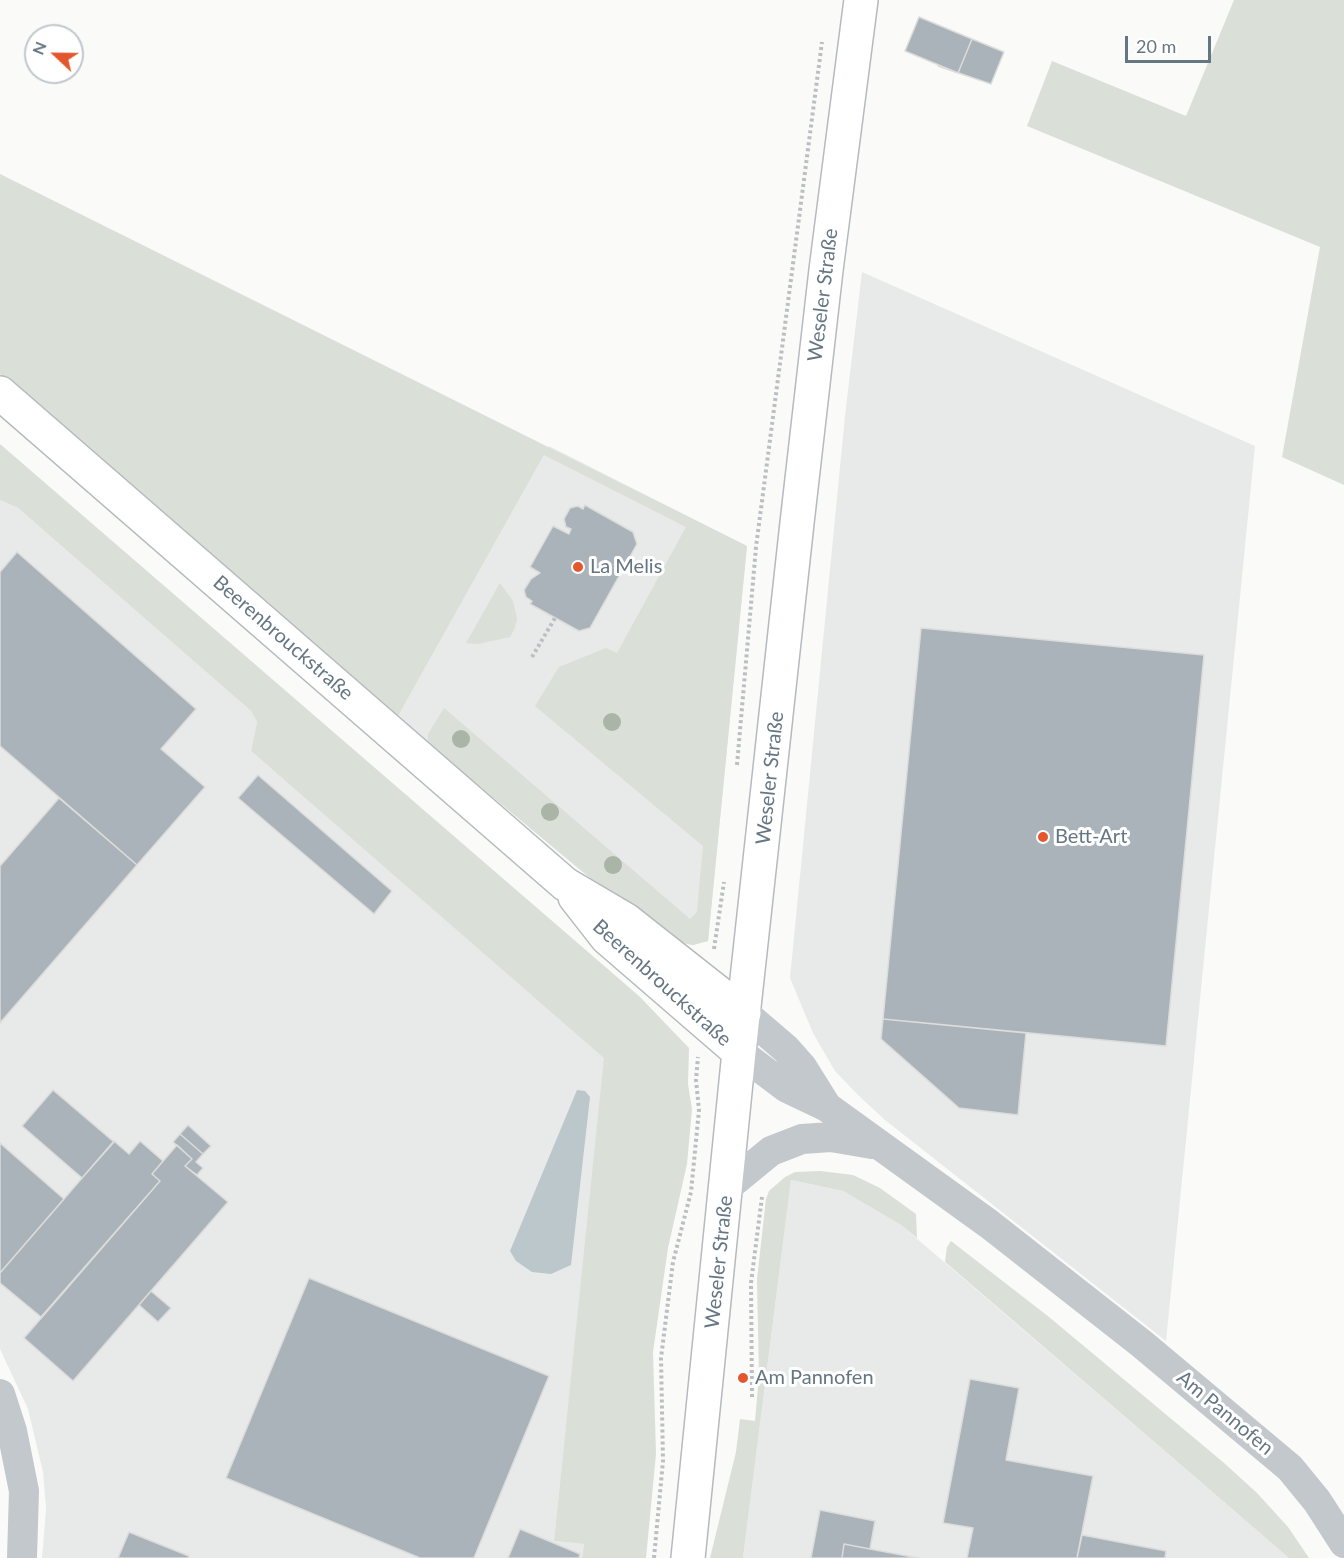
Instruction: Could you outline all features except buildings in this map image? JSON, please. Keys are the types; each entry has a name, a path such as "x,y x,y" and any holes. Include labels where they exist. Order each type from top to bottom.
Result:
{"main road":[{"name":"Weseler Straße","path":"688,1558 739,1052 823,293 861,0"},
{"name":"Beerenbrouckstraße","path":"0,393 565,884 626,920 744,1013"},
{"name":"Beerenbrouckstraße","path":"565,884 608,938 739,1052"}],"street":[{"path":"744,1013 786,1049 802,1067 827,1107"},
{"path":"739,1052 787,1088 827,1107"},
{"name":"Am Pannofen","path":"827,1107 998,1231 1247,1430 1290,1468 1317,1501 1344,1543"},
{"path":"726,1188 771,1150 802,1139 853,1139 882,1147"},
{"path":"0,1394 12,1431 24,1491 22,1558"}],"path":[{"path":"736,767 758,535 811,111 824,31"},
{"path":"532,657 555,618"},
{"path":"708,983 726,870"},
{"path":"654,1558 663,1461 661,1358 673,1262 691,1192 699,1110 696,1080 703,1021"},
{"path":"699,1110 733,1114"},
{"path":"752,1397 754,1366 750,1283 758,1222 766,1191"}],"shaded area":[{"path":"1234,0 1344,0 1344,485 1282,457 1320,247 1027,126 1052,61 1186,116"},
{"path":"0,174 747,546 708,941 693,945 675,942 655,932 428,743 428,734 444,708 690,919 697,912 703,846 535,706 559,667 606,648 617,653 686,527 544,455 397,718 0,374"},
{"path":"862,272 1255,446 1166,1341 885,1120 858,1095 835,1071 813,1033 790,978 845,416"},
{"path":"0,444 639,996 689,1048 688,1084 692,1109 687,1164 668,1248 653,1352 656,1454 646,1558 582,1558 584,1544 554,1541 604,1058 251,751 257,722 251,711 18,508 0,500"},
{"path":"549,446 747,546 708,941 693,945 655,932 397,718"},
{"path":"0,500 18,508 251,711 257,722 251,751 605,1058 554,1541 584,1544 582,1558 42,1558 46,1509 43,1472 28,1409 0,1349"},
{"path":"500,583 513,601 517,619 514,630 510,637 478,644 466,643"},
{"path":"577,1090 585,1091 590,1097 571,1265 551,1274 532,1272 516,1261 510,1251"},
{"path":"820,1171 853,1175 880,1188 916,1214 917,1238 901,1225 843,1191 791,1180 743,1558 710,1558 736,1452 740,1419 755,1421 759,1376 757,1279 766,1199 769,1191 785,1177 795,1172"},
{"path":"791,1180 843,1191 901,1225 1289,1558 743,1558"},
{"path":"951,1241 1049,1317 1223,1462 1257,1493 1288,1527 1309,1558 1289,1558 945,1262 947,1247"}],"place":[{"name":"La Melis","path":"578,567"},
{"name":"Bett-Art","path":"1043,837"},
{"name":"Am Pannofen","path":"743,1378"}]}
